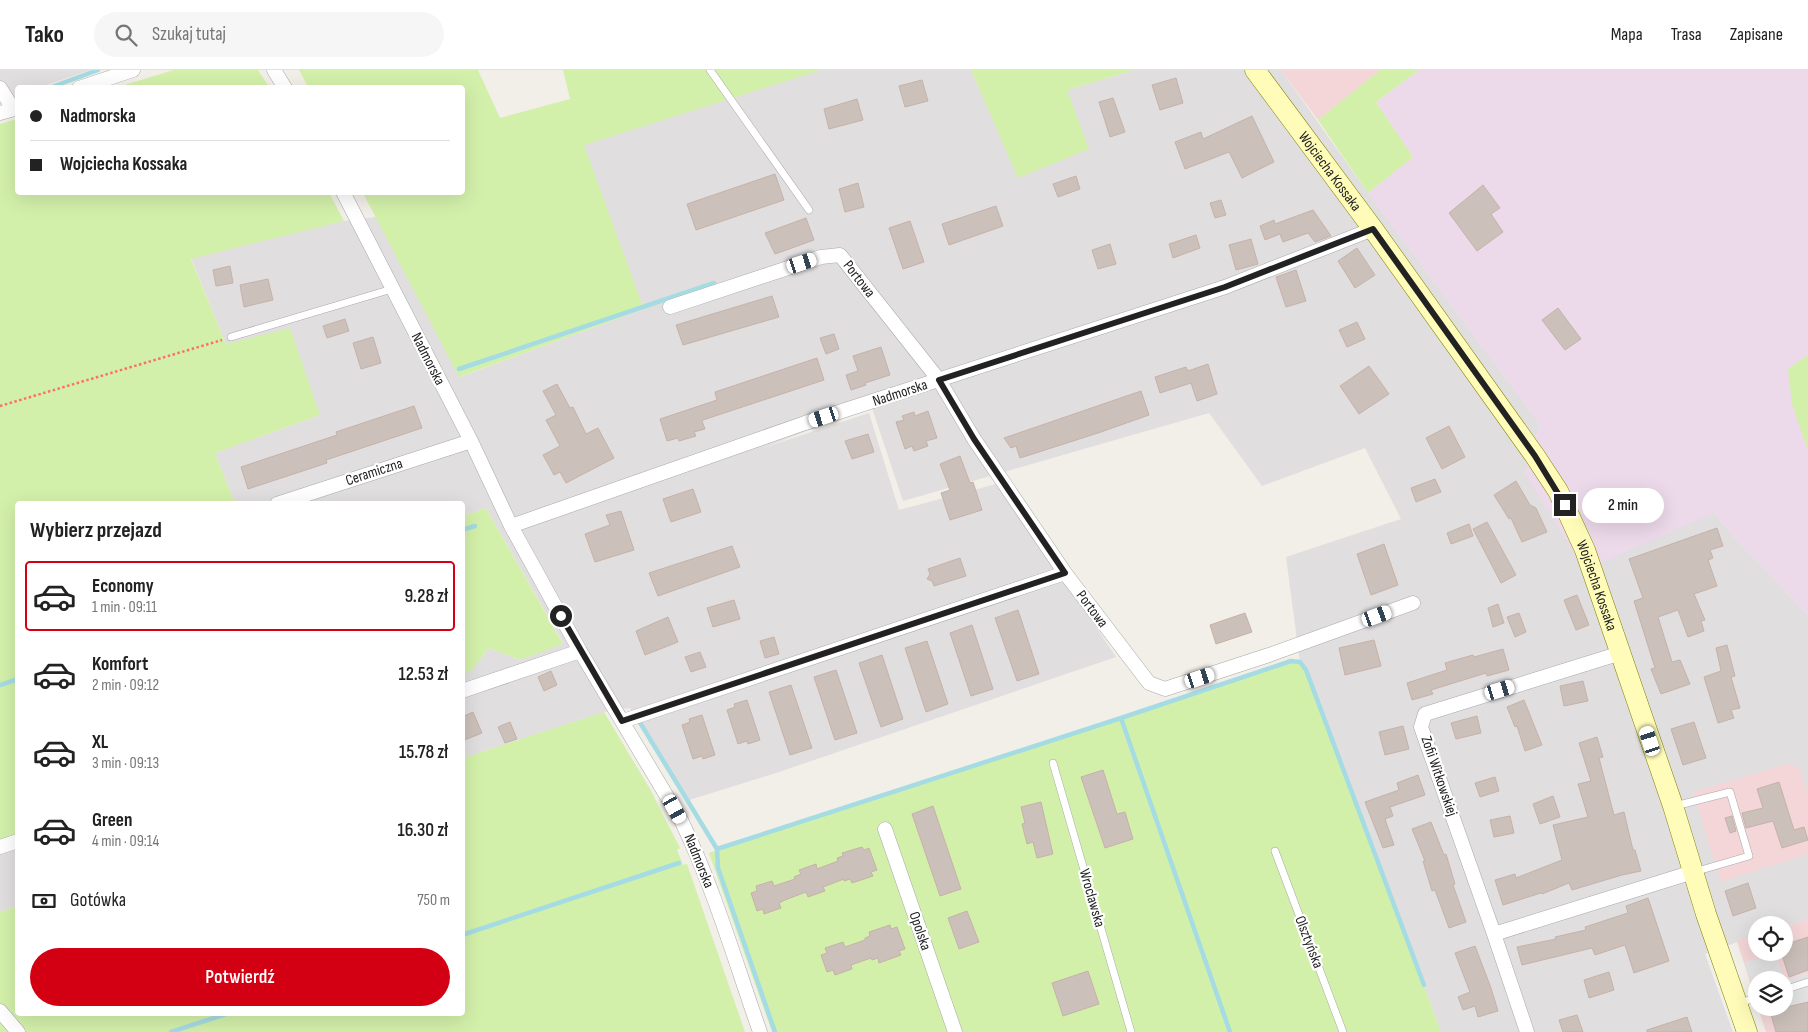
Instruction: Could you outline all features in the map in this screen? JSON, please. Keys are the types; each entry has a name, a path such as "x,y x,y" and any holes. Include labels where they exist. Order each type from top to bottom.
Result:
{"main road":[{"name":"Wojciecha Kossaka","path":"1255,70 1373,229 1558,491 1585,550 1621,653 1673,806 1736,1004 1747,1032"}],"street":[{"path":"88,85 133,70"},
{"path":"274,70 283,85"},
{"path":"0,88 10,110"},
{"name":"Nadmorska","path":"345,195 471,441 511,526 580,651 668,797 694,846 760,1032"},
{"name":"Nadmorska","path":"511,526 806,423 1225,287 1373,229"},
{"name":"Portowa","path":"670,307 821,257 840,255 939,380 974,439 1065,573 1148,683 1165,689 1269,656 1413,603"},
{"name":"Ceramiczna","path":"286,501 471,441"},
{"path":"622,721 1065,573"},
{"path":"465,690 580,651"},
{"name":"Zofii Witkowskiej","path":"1527,1032 1421,727 1425,714 1621,653"},
{"name":"Opolska","path":"885,830 956,1032"},
{"path":"0,847 15,842"},
{"path":"1494,934 1693,872"},
{"path":"0,1011 18,1032"}],"lane":[{"path":"710,70 809,210"},
{"path":"232,337 392,288"},
{"name":"Wrocławska","path":"1054,764 1131,1032"},
{"path":"1673,806 1730,792 1749,856 1693,872"},
{"name":"Olsztyńska","path":"1276,851 1343,1032"},
{"path":"1793,987 1808,982"},
{"path":"1736,1004 1748,1000"}],"path":[{"path":"0,406 232,337"}],"shaded area":[{"path":"0,70 90,70 47,85 15,85 15,97 0,102"},
{"path":"821,70 971,70 1018,177 1067,90 1134,70 1281,70 1368,193 1540,424 1525,474 1714,513 1734,537 1808,615 1808,919 1793,924 1793,916 1748,916 1748,938 1705,954 1733,1032 1441,1032 1306,670 1300,662 1286,557 1401,519 1365,448 1262,486 1209,413 903,501 872,408 760,449 869,413 899,510 1000,483 1116,657 776,773 686,801 630,708 604,712 465,757 465,673 471,671 489,648 520,660 563,643 486,508 465,515 465,501 234,501 215,453 320,415 226,344 191,258 344,221 376,217 460,377 644,309 583,145"},
{"path":"1281,70 1380,70 1318,120"},
{"path":"1419,70 1808,70 1808,615 1734,537 1714,513 1585,570 1525,474 1540,424 1368,193 1413,157 1376,102"},
{"path":"1787,764 1799,768 1808,796 1808,854 1721,882 1693,792"},
{"path":"15,835 15,907 0,912 0,840"},
{"path":"1808,919 1808,1032 1766,1032 1761,1016 1793,1016 1793,971 1748,971 1748,976 1737,941 1748,938 1748,961 1793,961 1793,924"},
{"path":"1778,961 1782,971 1748,972 1744,962"},
{"path":"1808,972 1808,1002 1793,1005 1793,977"}],"green space":[{"path":"174,70 258,70 268,85 125,85"},
{"path":"299,70 478,70 500,118 570,99 563,70 821,70 584,145 644,309 459,377 364,195 465,195 465,85 307,85"},
{"path":"971,70 1134,70 1067,90 1089,149 1018,178"},
{"path":"1380,70 1419,70 1376,102 1413,157 1368,193 1318,120"},
{"path":"15,120 15,195 330,195 344,221 191,259 226,344 290,328 320,415 215,453 234,501 15,501 15,835 0,840 0,124"},
{"path":"1808,355 1808,451 1792,404 1788,369"},
{"path":"486,508 563,644 520,660 489,648 471,671 465,673 465,515"},
{"path":"1291,661 1300,662 1306,670 1441,1032 772,1032 709,853"},
{"path":"604,712 650,789 680,848 677,850 683,865 687,864 745,1032 0,1032 0,912 15,907 15,1016 465,1016 465,757"}],"building":[{"path":"1176,78 1183,103 1160,110 1152,85"},
{"path":"922,80 928,101 905,107 899,86"},
{"path":"1113,98 1125,132 1110,137 1099,102"},
{"path":"857,99 863,120 829,129 824,109"},
{"path":"1252,116 1274,162 1242,178 1229,152 1185,169 1175,142 1201,132 1203,139"},
{"path":"775,174 784,200 696,230 687,204"},
{"path":"1076,176 1080,189 1058,197 1053,184"},
{"path":"858,183 864,207 845,212 839,189"},
{"path":"1483,185 1500,208 1491,214 1503,232 1477,251 1449,213"},
{"path":"1221,200 1226,215 1215,218 1210,203"},
{"path":"996,206 1003,226 949,245 942,224"},
{"path":"1313,210 1331,236 1315,242 1308,233 1283,242 1280,234 1265,240 1260,226 1274,220 1275,224"},
{"path":"806,218 814,240 775,254 765,233"},
{"path":"910,221 924,262 903,269 889,228"},
{"path":"1196,235 1200,248 1173,258 1169,244"},
{"path":"1251,239 1258,264 1236,270 1229,245"},
{"path":"1110,244 1116,264 1098,269 1092,250"},
{"path":"1357,248 1375,275 1355,288 1338,261"},
{"path":"230,266 233,283 216,286 213,270"},
{"path":"1296,270 1306,301 1286,307 1276,277"},
{"path":"268,279 273,300 244,307 240,285"},
{"path":"772,296 779,317 683,345 676,325"},
{"path":"1558,308 1581,339 1565,350 1542,320"},
{"path":"345,319 349,331 327,338 323,326"},
{"path":"1357,322 1365,339 1347,347 1339,330"},
{"path":"834,334 839,349 826,354 820,338"},
{"path":"373,337 381,363 361,369 353,343"},
{"path":"881,347 890,375 865,383 866,385 851,390 846,375 858,371 853,356"},
{"path":"817,358 824,380 703,420 705,429 694,432 696,436 679,441 678,438 667,441 660,419 717,400 715,392"},
{"path":"1208,364 1217,394 1197,401 1191,383 1160,393 1155,377 1186,367 1188,371"},
{"path":"1369,366 1389,394 1359,414 1340,386"},
{"path":"557,384 570,408 573,407 586,434 598,428 614,458 566,483 560,472 554,475 543,455 560,446 546,420 556,415 543,391"},
{"path":"1141,391 1149,415 1098,433 1020,458 1016,446 1011,448 1004,438"},
{"path":"414,406 422,428 326,460 327,463 248,489 241,467 337,435 336,432"},
{"path":"928,411 937,438 926,441 928,446 914,451 912,446 905,449 896,422 904,420 902,416 914,412 915,416"},
{"path":"1449,426 1465,457 1442,469 1426,438"},
{"path":"868,434 874,452 852,459 845,441"},
{"path":"960,456 970,483 973,482 982,510 950,520 941,493 950,490 940,464"},
{"path":"1435,479 1441,492 1416,502 1411,488"},
{"path":"1516,481 1530,505 1536,508 1547,532 1522,542 1511,518 1509,519 1494,495"},
{"path":"693,489 701,512 671,522 663,499"},
{"path":"621,511 634,550 595,562 585,534 610,525 606,515"},
{"path":"1487,522 1516,575 1501,583 1473,529"},
{"path":"1469,524 1473,536 1451,544 1447,533"},
{"path":"1717,528 1723,546 1710,550 1713,558 1708,560 1717,586 1694,594 1705,620 1701,621 1704,631 1688,637 1678,610 1658,617 1672,662 1680,660 1690,684 1661,694 1651,669 1655,668 1634,601 1643,598 1629,559"},
{"path":"1384,544 1398,585 1371,595 1357,554"},
{"path":"732,546 740,567 658,596 649,573"},
{"path":"960,558 966,576 934,586 932,581 927,579 930,574 928,569"},
{"path":"1577,595 1589,625 1576,630 1564,600"},
{"path":"734,600 740,619 713,627 707,608"},
{"path":"1498,604 1504,623 1493,627 1488,608"},
{"path":"1018,610 1039,674 1017,681 995,618"},
{"path":"1245,613 1252,632 1216,644 1210,625"},
{"path":"1519,613 1526,632 1515,637 1507,617"},
{"path":"668,617 678,642 645,655 636,631"},
{"path":"972,625 993,689 971,696 950,633"},
{"path":"774,637 779,654 765,658 760,641"},
{"path":"1374,640 1381,666 1345,675 1339,648"},
{"path":"927,641 948,704 926,712 905,648"},
{"path":"1727,645 1735,676 1731,677 1740,708 1731,710 1734,718 1718,723 1704,677 1721,671 1716,648"},
{"path":"1503,649 1509,670 1487,676 1486,673 1431,690 1433,694 1412,700 1407,683 1447,670 1445,663"},
{"path":"700,652 706,667 691,672 685,657"},
{"path":"882,655 903,719 881,727 859,663"},
{"path":"836,670 857,733 835,740 814,677"},
{"path":"551,671 557,685 544,691 538,677"},
{"path":"1583,681 1588,701 1564,706 1560,686"},
{"path":"791,685 812,748 790,755 769,692"},
{"path":"747,700 760,740 748,744 747,741 738,744 727,710 735,707 734,704"},
{"path":"1524,700 1542,745 1525,751 1517,726 1515,727 1507,707"},
{"path":"473,712 482,733 465,740 465,716"},
{"path":"702,715 715,755 703,759 702,756 693,759 682,725 690,722 689,719"},
{"path":"1477,716 1481,733 1456,739 1451,723"},
{"path":"510,722 517,739 505,743 498,727"},
{"path":"1694,722 1706,758 1683,765 1671,729"},
{"path":"1403,726 1409,749 1385,755 1379,732"},
{"path":"1597,737 1603,757 1599,758 1614,815 1624,812 1633,850 1635,850 1641,871 1572,890 1569,883 1542,894 1503,905 1495,880 1515,874 1516,878 1562,860 1553,825 1588,817 1578,784 1591,781 1579,743"},
{"path":"1103,770 1117,814 1125,812 1133,839 1105,848 1081,777"},
{"path":"1418,775 1425,795 1390,807 1393,816 1385,819 1394,845 1383,848 1365,802 1399,790 1397,783"},
{"path":"1495,777 1499,791 1480,797 1475,783"},
{"path":"1779,782 1794,830 1804,827 1808,840 1782,848 1773,821 1746,828 1742,813 1763,808 1757,789"},
{"path":"1553,796 1560,817 1540,824 1533,804"},
{"path":"1041,802 1053,854 1037,858 1033,842 1027,844 1022,824 1025,823 1021,807"},
{"path":"933,806 961,889 940,896 912,814"},
{"path":"1510,816 1514,833 1494,837 1490,820"},
{"path":"1732,816 1736,831 1730,833 1725,818"},
{"path":"1431,822 1444,855 1446,854 1455,884 1453,885 1466,922 1449,928 1435,890 1432,891 1423,861 1425,861 1412,829"},
{"path":"862,847 864,850 869,848 877,870 871,872 873,876 852,883 850,879 844,881 844,879 823,887 825,891 808,897 806,892 785,900 779,903 781,908 764,914 763,909 757,911 751,893 757,891 756,886 772,881 774,886 795,879 794,877 801,874 799,870 816,864 817,869 838,861 837,858 843,856 842,853"},
{"path":"1748,883 1756,908 1733,916 1725,891"},
{"path":"1648,898 1669,961 1634,973 1625,945 1595,955 1592,948 1522,965 1517,947 1556,939 1555,937 1586,930 1585,927 1628,913 1626,906"},
{"path":"967,911 979,942 959,949 948,918"},
{"path":"890,925 891,929 897,927 905,949 899,951 901,955 879,963 878,958 872,960 871,958 851,965 852,969 835,975 833,970 827,972 821,955 827,953 825,948 843,942 845,947 865,940 865,938 870,936 869,932"},
{"path":"1808,937 1808,970 1793,976 1793,971 1787,971 1784,961 1793,961 1793,942"},
{"path":"1475,946 1498,1011 1478,1017 1475,1006 1463,1010 1458,997 1470,992 1455,953"},
{"path":"1088,971 1099,1004 1063,1016 1052,983"},
{"path":"1609,972 1614,990 1589,998 1584,980"},
{"path":"1808,1002 1808,1032 1776,1032 1771,1016 1793,1016 1793,1006"},
{"path":"1577,1015 1583,1032 1563,1032 1559,1020"},
{"path":"1687,1017 1692,1032 1647,1032 1647,1030"}],"waterway":[{"path":"57,85 98,70"},
{"path":"459,369 714,283"},
{"path":"465,529 475,526"},
{"path":"717,849 1291,661 1300,662 1306,670 1424,985"},
{"path":"0,685 15,680"},
{"path":"1121,718 1230,1032"},
{"path":"639,721 717,849 718,868 775,1032"},
{"path":"465,934 679,863"},
{"path":"171,1032 220,1016"}],"route":[{"path":"561,616 622,721 1065,573 974,439 939,380 1225,287 1373,229 1535,456 1565,505"}]}
